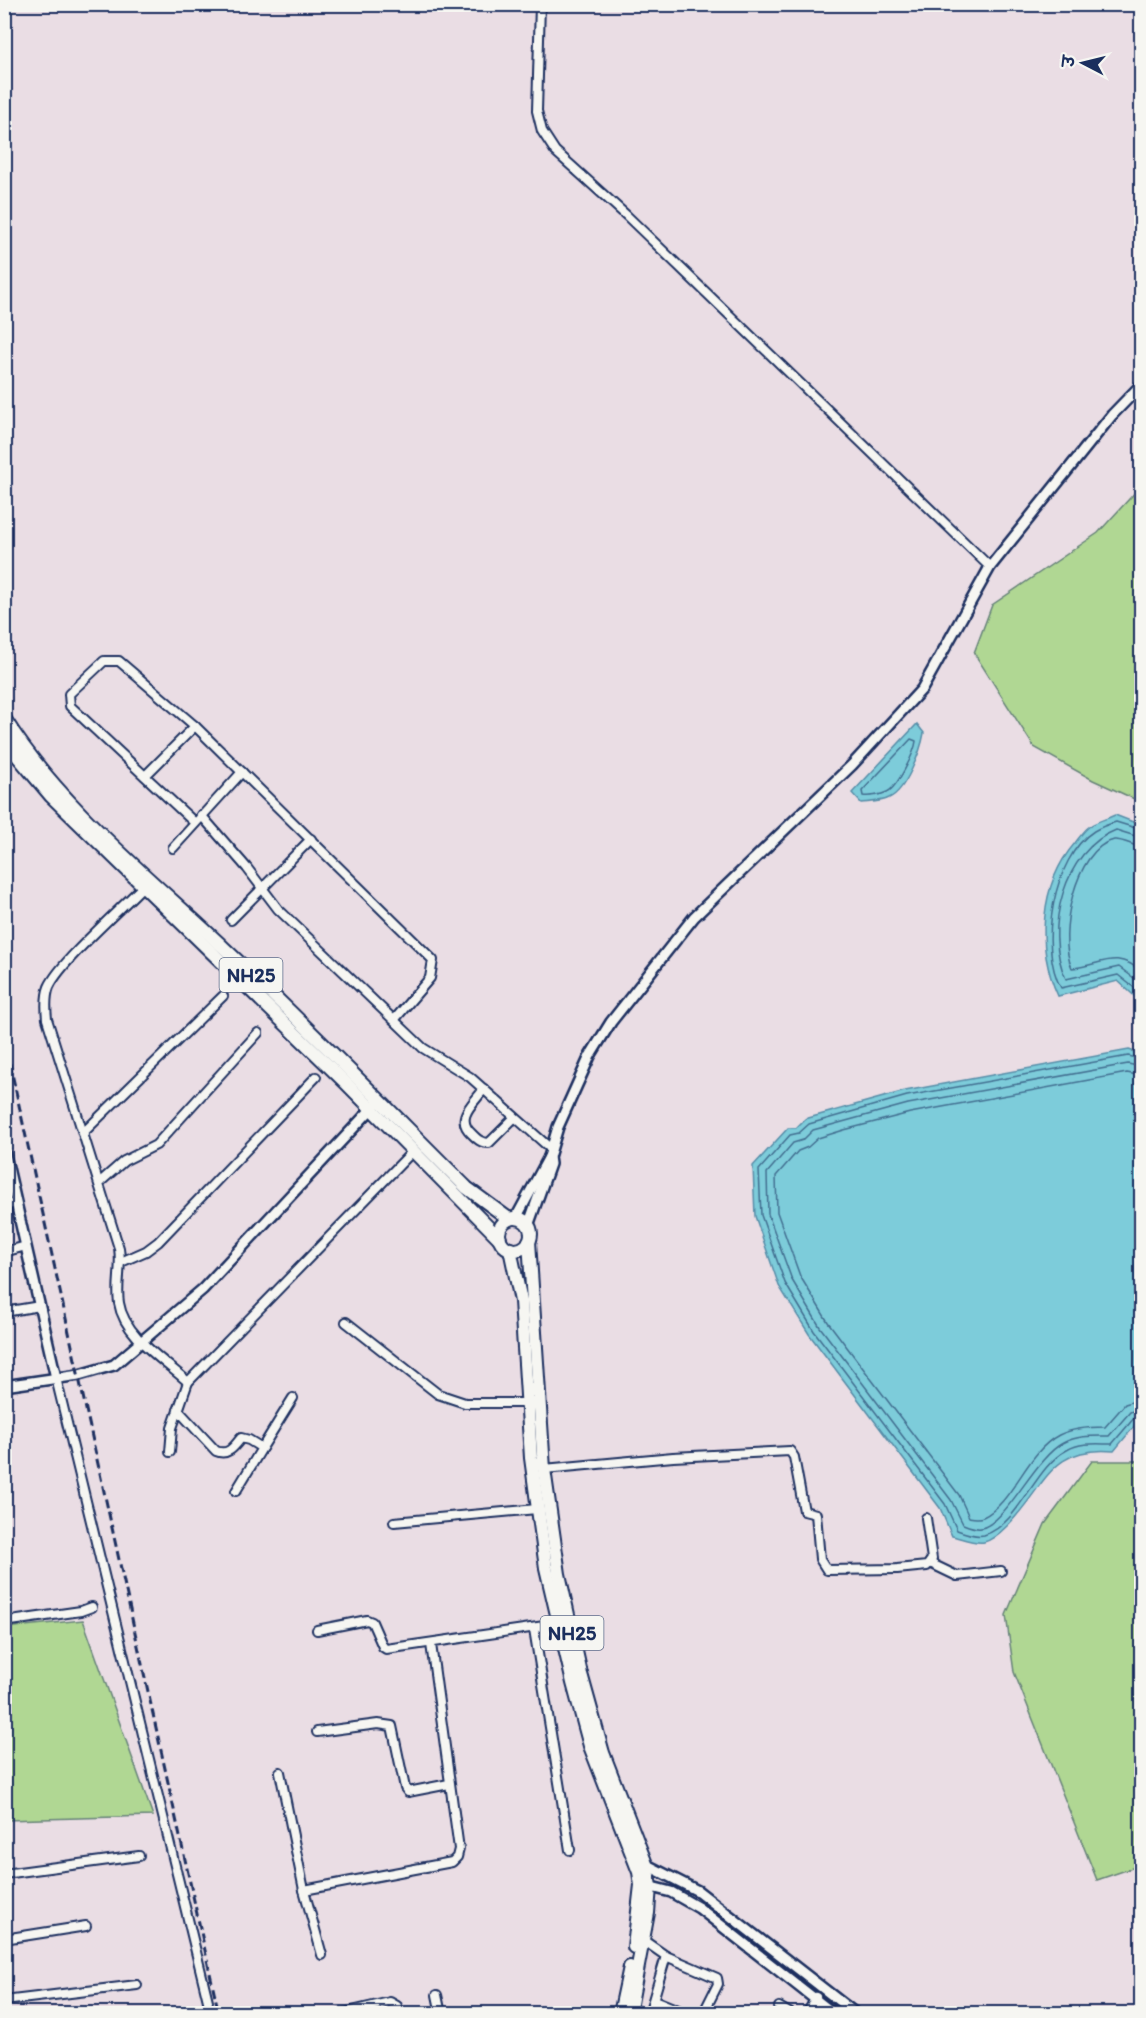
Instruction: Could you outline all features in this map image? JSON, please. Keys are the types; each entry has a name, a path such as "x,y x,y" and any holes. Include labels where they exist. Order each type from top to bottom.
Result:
{"main road":[{"name":"NH25","path":"4,718 8,737 51,796 375,1105 479,1199 528,1226 544,1469 560,1574 581,1674 603,1754 641,1862 646,1885 643,1940 629,2013"},
{"name":"NH25","path":"8,737 375,1105 413,1151 510,1249 521,1301 537,1509 558,1624 590,1746 641,1862"},
{"path":"500,1239 499,1231 513,1219"},
{"path":"510,1249 524,1247 529,1241"},
{"name":"NH25","path":"620,2013 646,1885"}],"street":[{"path":"540,4 537,111 542,131 555,151 627,216 990,567"},
{"path":"513,1219 550,1153 558,1127 590,1056 611,1022 694,917 852,765 922,689 990,567 1112,415 1142,384"},
{"path":"195,823 70,706 69,694 104,661 119,661 195,726 433,960 430,978 395,1019"},
{"path":"145,776 195,726"},
{"path":"173,848 242,772"},
{"path":"201,816 278,909 423,1048 484,1089 550,1153 550,1164 528,1226"},
{"path":"231,920 311,839"},
{"path":"144,886 61,969 49,987 46,1002 47,1019 84,1132 121,1262 118,1302 123,1319 142,1341 188,1382"},
{"path":"84,1132 223,996"},
{"path":"99,1183 124,1161 156,1145 258,1033"},
{"path":"121,1262 146,1251 158,1242 316,1077"},
{"path":"484,1089 464,1116 463,1125 466,1129 480,1142 489,1143 514,1118"},
{"path":"4,1386 79,1375 114,1365 203,1289 375,1105"},
{"path":"4,1150 8,1178 16,1203 56,1378 208,2001"},
{"path":"170,1452 172,1428 188,1382 413,1151"},
{"path":"4,1206 16,1203"},
{"path":"4,1252 26,1246"},
{"path":"4,1312 40,1306"},
{"path":"346,1322 446,1398 465,1403 528,1403"},
{"path":"236,1491 293,1398"},
{"path":"178,1410 216,1451 228,1453 241,1438 262,1448"},
{"path":"544,1469 673,1457 790,1451 794,1457 804,1511 816,1514 820,1559 827,1570 889,1570 930,1563 957,1576 1001,1571"},
{"path":"394,1522 537,1509"},
{"path":"926,1518 930,1563"},
{"path":"4,1622 81,1611 92,1607"},
{"path":"317,1630 367,1620 374,1624 382,1647 386,1649 558,1624"},
{"path":"534,1629 570,1850"},
{"path":"304,1890 452,1862 457,1857 459,1849 431,1644"},
{"path":"317,1732 378,1724 392,1726 405,1788 408,1792 449,1784"},
{"path":"280,1772 304,1890 322,1955"},
{"path":"4,1874 139,1856"},
{"path":"641,1862 698,1892 856,2013"},
{"path":"646,1885 671,1892 699,1908 834,2013"},
{"path":"4,1939 86,1926"},
{"path":"643,1940 666,1956 717,1978 717,1984 703,2013"},
{"path":"650,2013 666,1956"},
{"path":"4,2001 137,1985"},
{"path":"437,1995 441,2013"},
{"path":"807,2013 816,1997"},
{"path":"654,2000 688,2013"},
{"path":"339,2013 390,2002 397,2006 398,2013"},
{"path":"779,2007 791,2013"}],"green space":[{"path":"1141,486 1141,802 1093,780 1034,747 974,653 992,605 1098,533"},
{"path":"1092,1461 1142,1461 1141,1865 1097,1880 1014,1672 1006,1615 1045,1524"},
{"path":"83,1620 153,1816 5,1820 5,1628"}],"water":[{"path":"917,724 924,733 907,779 895,794 886,799 861,803 852,793"},
{"path":"1115,815 1141,825 1141,1002 1118,981 1058,996 1046,958 1044,938 1048,897 1063,860 1075,843 1090,826"},
{"path":"1129,1050 1141,1054 1142,1057 1142,1377 1139,1379 1141,1418 1114,1451 1092,1451 1075,1455 1062,1462 994,1538 972,1542 952,1536 940,1508 809,1334 779,1286 755,1216 753,1166 788,1128 796,1128 805,1119 905,1091"}],"railway":[{"path":"4,1037 219,2014"}]}
